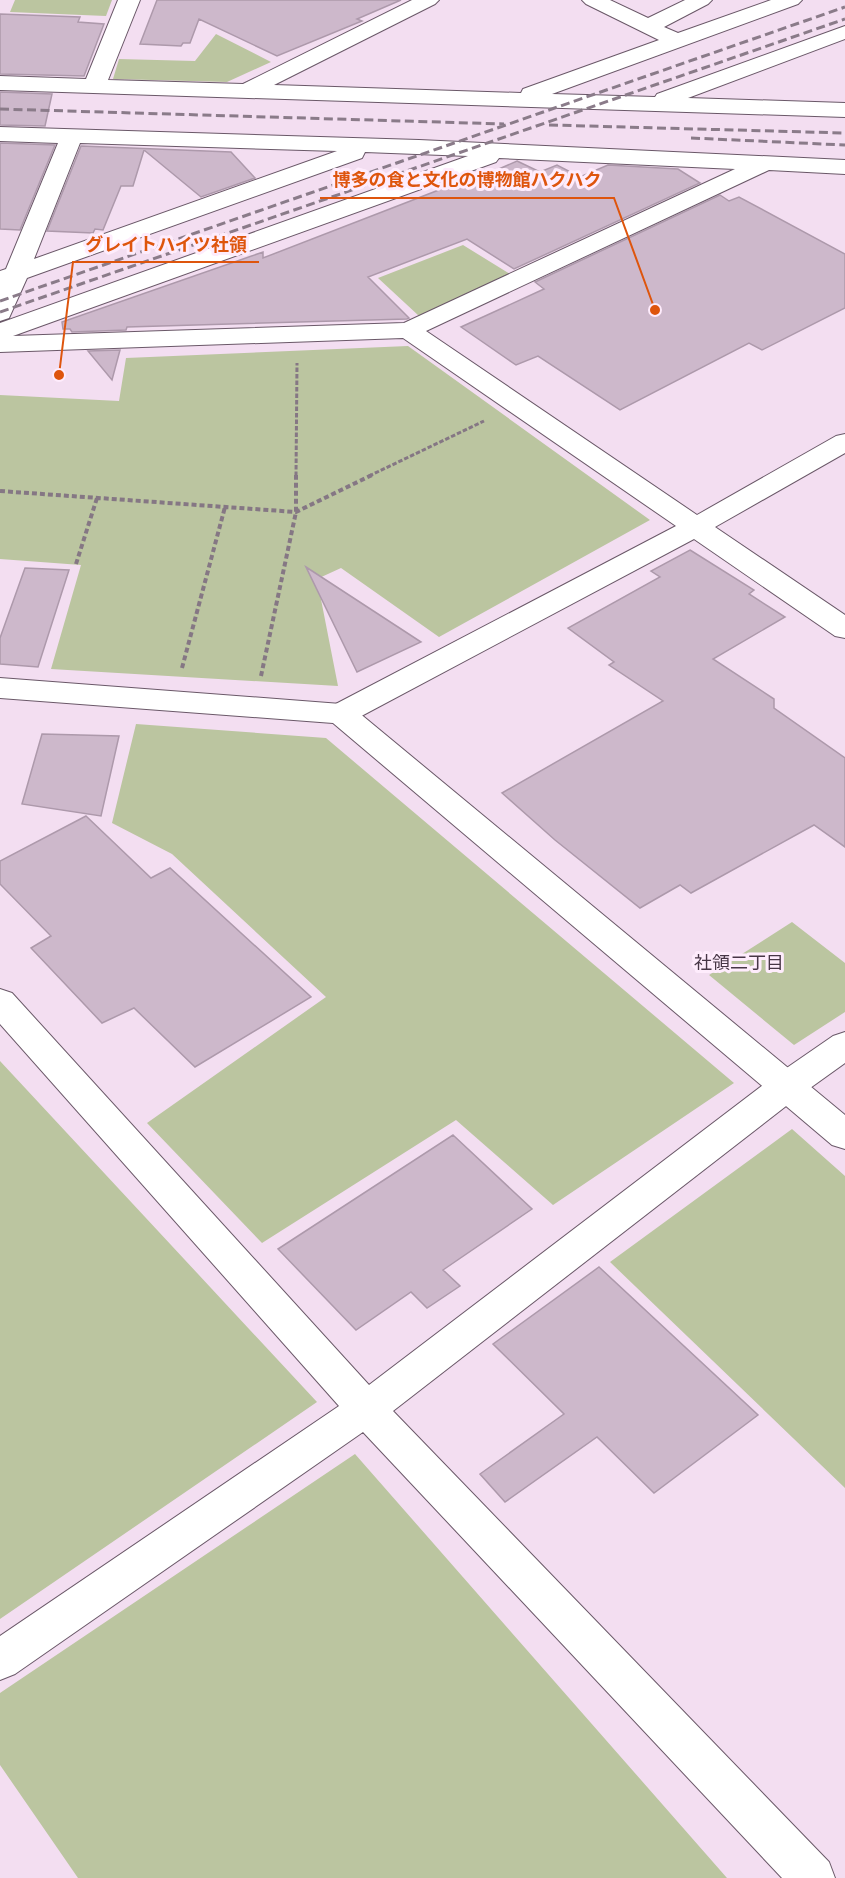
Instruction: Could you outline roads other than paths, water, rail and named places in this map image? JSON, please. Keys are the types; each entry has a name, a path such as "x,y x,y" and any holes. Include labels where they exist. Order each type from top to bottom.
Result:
{"street":[{"path":"95,85 129,0"},
{"path":"246,90 428,0"},
{"path":"593,0 678,42"},
{"path":"649,26 701,0"},
{"path":"515,99 792,0"},
{"path":"649,105 845,32"},
{"path":"0,83 845,110"},
{"path":"0,134 372,146 845,168"},
{"path":"0,313 9,276 72,136"},
{"path":"9,276 372,146"},
{"path":"0,332 504,152"},
{"path":"0,344 408,330 764,165"},
{"path":"408,330 845,629"},
{"path":"0,688 341,714 696,525 845,442"},
{"path":"341,714 845,1135"},
{"path":"0,1002 366,1408 813,1878"},
{"path":"0,1660 366,1408 787,1086 845,1045"}],"railway":[{"path":"0,301 845,7"},
{"path":"0,312 845,19"},
{"path":"0,109 504,124"},
{"path":"549,125 845,133"},
{"path":"691,138 845,145"}],"place":[{"name":"博多の食と文化の博物館ハクハク","path":"655,310"},
{"name":"グレイトハイツ社領","path":"59,375"}],"district":[{"name":"社領二丁目","path":"739,962"}]}
